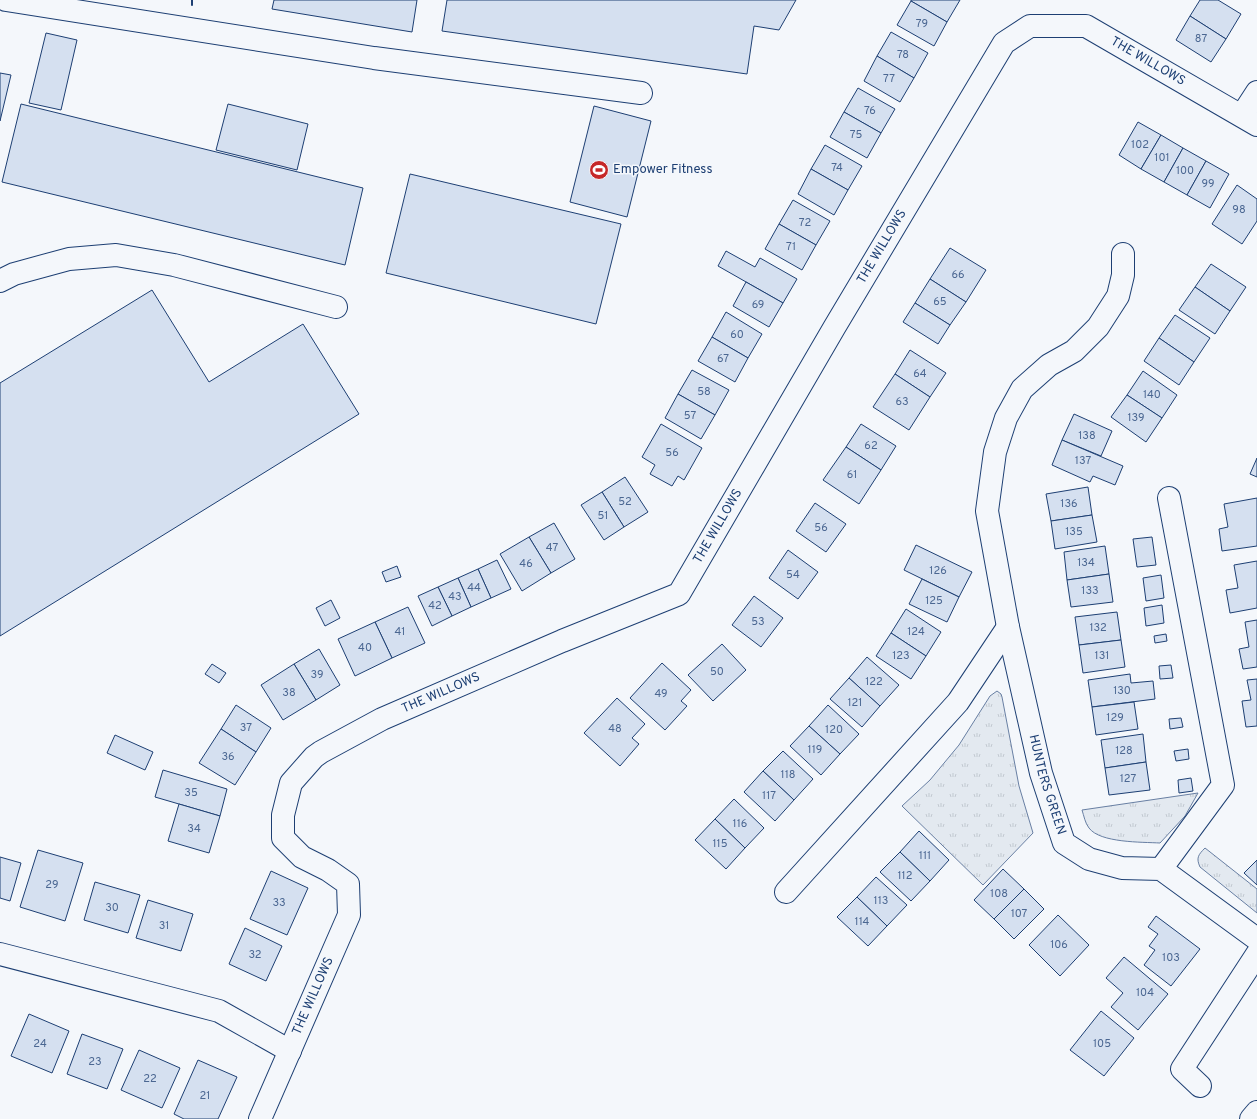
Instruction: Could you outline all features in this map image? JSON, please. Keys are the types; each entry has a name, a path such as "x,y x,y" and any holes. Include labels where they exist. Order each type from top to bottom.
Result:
{"street":[{"path":"6,0 374,58 641,92"},
{"name":"THE WILLOWS","path":"260,1119 349,915 348,884 328,870 302,857 283,838 283,815 291,783 314,757 377,722 562,641 679,594 834,328 1004,43 1030,26 1086,26 1249,120 1257,92"},
{"name":"HUNTERS GREEN","path":"1123,254 1123,275 1118,296 1098,327 1074,351 1049,365 1022,389 1006,418 995,452 987,511 1008,627 1041,773 1064,843 1089,859 1122,868 1161,870"},
{"path":"0,281 14,274 69,259 116,255 174,265 336,307"},
{"path":"1169,498 1223,785 1161,870 1257,939"},
{"path":"786,892 958,702 1008,627"},
{"name":"THE WILLOWS","path":"0,954 219,1011 290,1051"},
{"path":"1200,1086 1182,1069 1257,954"},
{"path":"1251,1119 1257,1112"}],"green space":[{"path":"997,691 1002,697 1019,786 1033,833 983,885 902,806 930,780 959,745 990,696"},
{"path":"1198,793 1185,816 1160,843 1122,841 1102,837 1094,833 1089,828 1082,810"},
{"path":"1205,848 1257,889 1257,913 1200,867 1198,857"}],"building":[{"path":"274,0 417,0 412,32 272,9"},
{"path":"447,0 796,0 779,30 754,26 747,74 442,31"},
{"path":"911,0 960,0 947,22"},
{"path":"1200,0 1218,0 1241,14 1226,39 1190,16"},
{"path":"911,1 947,22 934,46 897,25"},
{"path":"1190,16 1226,39 1211,62 1176,40"},
{"path":"891,32 928,53 914,78 877,56"},
{"path":"46,33 77,40 61,110 29,103"},
{"path":"877,56 914,78 900,102 864,81"},
{"path":"0,73 11,75 0,121"},
{"path":"858,88 895,109 881,133 844,112"},
{"path":"21,104 363,188 345,265 2,182"},
{"path":"228,104 308,124 297,170 216,150"},
{"path":"594,106 651,121 627,217 570,202"},
{"path":"844,112 881,133 867,158 830,137"},
{"path":"1138,122 1161,135 1141,169 1119,155"},
{"path":"1161,135 1183,148 1164,182 1141,169"},
{"path":"825,145 862,166 848,190 811,169"},
{"path":"1183,148 1206,161 1187,195 1164,182"},
{"path":"1206,161 1229,174 1210,208 1187,195"},
{"path":"811,169 848,190 834,215 798,194"},
{"path":"410,174 621,224 596,324 386,273"},
{"path":"1237,185 1257,199 1257,221 1242,244 1212,224"},
{"path":"793,200 830,221 816,245 779,224"},
{"path":"779,224 816,245 802,270 765,249"},
{"path":"950,248 986,270 966,302 930,279"},
{"path":"726,251 755,267 760,258 797,279 783,303 718,266"},
{"path":"1211,264 1246,287 1230,311 1195,287"},
{"path":"930,279 966,302 950,325 915,303"},
{"path":"746,282 783,303 769,327 733,306"},
{"path":"1195,287 1230,311 1215,334 1179,310"},
{"path":"152,290 209,382 303,324 359,414 0,636 0,383"},
{"path":"915,303 950,325 938,344 903,322"},
{"path":"726,312 762,334 748,358 712,337"},
{"path":"1175,315 1210,338 1194,362 1159,338"},
{"path":"712,337 748,358 735,382 698,361"},
{"path":"1159,338 1194,362 1179,385 1144,361"},
{"path":"910,350 946,373 930,397 895,374"},
{"path":"692,370 729,390 715,415 678,394"},
{"path":"1143,371 1177,395 1162,418 1127,395"},
{"path":"895,374 930,397 909,430 873,407"},
{"path":"678,394 715,415 701,439 665,418"},
{"path":"1127,395 1162,418 1146,442 1111,417"},
{"path":"1074,414 1112,431 1101,456 1062,440"},
{"path":"661,424 702,448 684,480 678,476 672,486 650,474 655,465 642,457"},
{"path":"861,424 896,446 881,470 846,447"},
{"path":"1062,440 1123,466 1115,485 1093,476 1090,482 1052,465"},
{"path":"846,447 881,470 859,504 823,480"},
{"path":"1257,458 1257,477 1250,474"},
{"path":"625,477 648,512 624,527 602,492"},
{"path":"1088,487 1092,515 1051,521 1046,494"},
{"path":"602,492 624,527 604,540 581,505"},
{"path":"1257,498 1257,546 1222,551 1219,529 1228,527 1224,504"},
{"path":"815,503 846,524 826,552 796,531"},
{"path":"1092,515 1097,542 1055,549 1051,521"},
{"path":"554,523 575,559 551,573 529,537"},
{"path":"529,537 551,573 522,591 500,554"},
{"path":"1152,537 1156,565 1137,567 1133,539"},
{"path":"916,545 972,572 959,597 904,570"},
{"path":"1105,546 1109,574 1067,580 1064,552"},
{"path":"788,550 818,572 798,599 769,578"},
{"path":"497,560 511,589 491,598 478,569"},
{"path":"1257,561 1257,608 1230,613 1226,590 1238,588 1234,565"},
{"path":"397,566 401,577 386,582 382,572"},
{"path":"478,569 491,598 471,607 458,578"},
{"path":"1109,574 1113,602 1071,607 1067,580"},
{"path":"1161,575 1164,598 1146,601 1143,578"},
{"path":"458,578 471,607 452,616 438,587"},
{"path":"922,579 959,597 947,622 909,604"},
{"path":"438,587 452,616 432,626 418,596"},
{"path":"754,596 783,618 761,647 732,625"},
{"path":"331,600 340,618 325,626 316,608"},
{"path":"1162,605 1164,623 1146,626 1144,608"},
{"path":"408,607 425,643 392,658 375,622"},
{"path":"906,609 941,632 926,656 891,633"},
{"path":"1117,612 1121,640 1079,645 1075,617"},
{"path":"1257,620 1257,667 1243,669 1239,649 1249,647 1245,622"},
{"path":"375,622 392,658 355,676 338,639"},
{"path":"891,633 926,656 911,679 876,656"},
{"path":"1166,634 1167,641 1155,643 1154,636"},
{"path":"1121,640 1125,667 1083,673 1079,645"},
{"path":"722,644 746,670 713,701 688,675"},
{"path":"319,649 340,685 316,700 294,664"},
{"path":"867,657 899,685 880,706 849,678"},
{"path":"662,663 691,690 681,701 687,706 665,730 630,698"},
{"path":"212,664 226,673 219,683 205,674"},
{"path":"294,664 316,700 283,720 261,685"},
{"path":"1171,665 1173,678 1160,679 1159,666"},
{"path":"1130,674 1131,683 1153,681 1155,699 1092,707 1088,680"},
{"path":"849,678 880,706 862,727 830,699"},
{"path":"1257,679 1257,726 1246,727 1242,701 1251,700 1247,680"},
{"path":"617,698 645,724 632,738 639,744 620,766 584,733"},
{"path":"1134,702 1138,729 1096,735 1092,707"},
{"path":"236,705 271,728 256,752 221,729"},
{"path":"828,705 859,734 840,754 809,726"},
{"path":"1181,718 1183,727 1170,729 1169,719"},
{"path":"809,726 840,754 821,775 790,746"},
{"path":"221,729 256,752 235,785 199,763"},
{"path":"1143,734 1146,762 1105,768 1101,740"},
{"path":"115,735 153,752 145,770 107,753"},
{"path":"1188,749 1189,759 1176,761 1174,751"},
{"path":"783,751 813,779 794,800 763,771"},
{"path":"1146,762 1150,790 1109,795 1105,768"},
{"path":"163,770 227,789 220,816 155,797"},
{"path":"763,771 794,800 775,821 744,792"},
{"path":"1191,778 1193,791 1179,793 1178,780"},
{"path":"734,799 764,828 745,848 715,819"},
{"path":"179,804 220,816 209,853 168,841"},
{"path":"715,819 745,848 726,869 695,840"},
{"path":"919,831 949,860 930,881 900,852"},
{"path":"38,850 83,863 65,921 20,907"},
{"path":"900,852 930,881 911,901 880,872"},
{"path":"0,857 21,863 10,901 0,898"},
{"path":"1257,860 1257,885 1244,873"},
{"path":"1003,869 1024,889 994,919 974,900"},
{"path":"271,871 308,888 287,935 250,919"},
{"path":"876,877 907,905 887,926 857,897"},
{"path":"95,882 140,895 128,933 84,920"},
{"path":"1024,889 1044,909 1014,939 994,919"},
{"path":"857,897 887,926 868,946 837,917"},
{"path":"148,900 193,914 181,951 136,938"},
{"path":"1058,915 1089,945 1060,976 1029,945"},
{"path":"1156,916 1200,949 1171,986 1144,965 1155,950 1149,946 1158,934 1148,927"},
{"path":"245,928 282,946 266,981 229,964"},
{"path":"1124,957 1168,994 1138,1030 1111,1007 1123,993 1106,978"},
{"path":"1101,1011 1134,1038 1104,1076 1070,1050"},
{"path":"29,1014 69,1031 52,1073 11,1056"},
{"path":"82,1034 123,1049 107,1089 67,1074"},
{"path":"139,1050 180,1068 162,1108 121,1090"},
{"path":"198,1060 237,1077 218,1119 184,1119 174,1114"}],"wall":[{"path":"192,0 192,5"}],"place":[{"name":"Empower Fitness","path":"599,170"}]}
